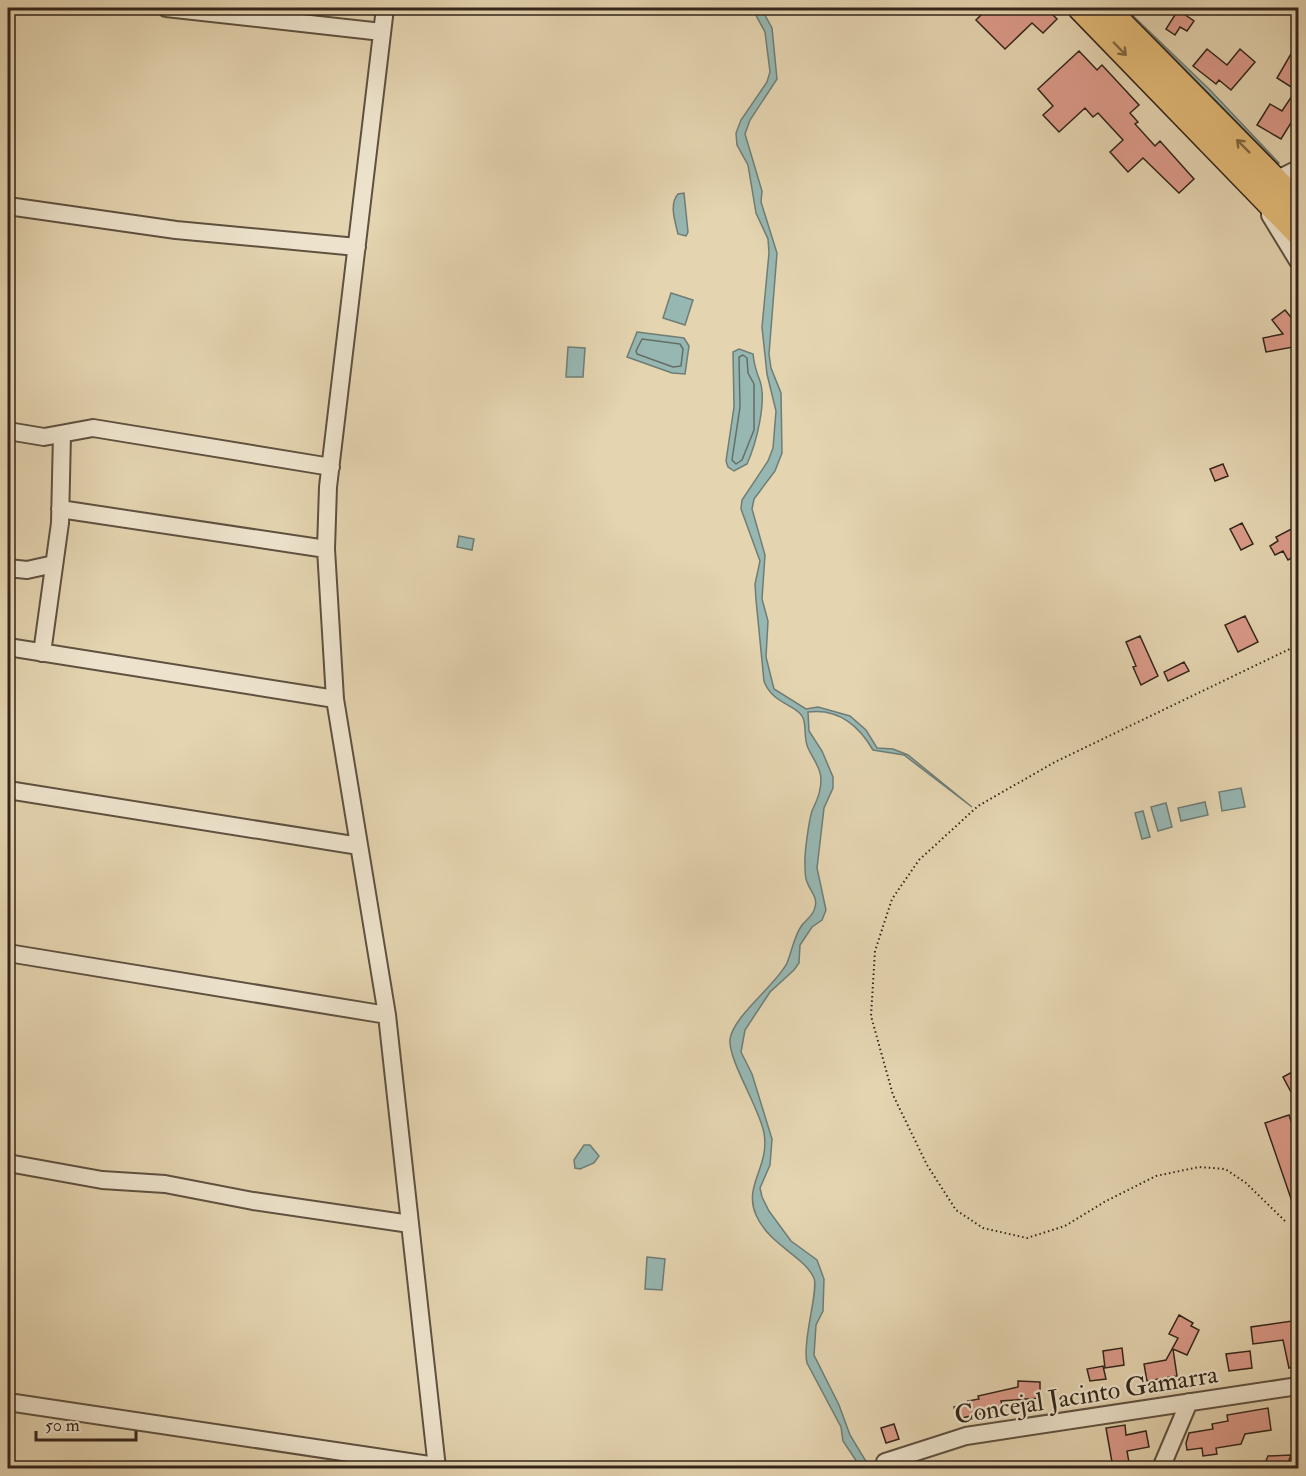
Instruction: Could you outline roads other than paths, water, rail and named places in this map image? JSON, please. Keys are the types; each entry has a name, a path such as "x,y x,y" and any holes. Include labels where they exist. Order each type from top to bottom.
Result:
{"highway":[{"path":"1080,8 1266,185 1299,203"},
{"path":"1106,8 1266,185 1299,233"}],"street":[{"path":"166,8 382,32"},
{"path":"8,1402 436,1467 387,1015 335,699 326,549 331,467 385,8"},
{"path":"1299,169 1266,185 1299,261"},
{"path":"8,206 176,230 357,247"},
{"path":"8,430 44,437 93,428 331,467"},
{"path":"42,653 60,509 62,434"},
{"path":"60,509 326,549"},
{"path":"8,568 27,570 54,564"},
{"path":"8,647 335,699"},
{"path":"8,790 359,846"},
{"path":"8,953 387,1015"},
{"path":"8,1163 102,1180 165,1184 253,1201 410,1224"},
{"name":"Concejal Jacinto Gamarra","path":"885,1462 966,1436 1299,1386"},
{"path":"1161,1468 1189,1402"}],"water":[{"path":"752,8 761,8 772,28 777,79 750,120 745,134 762,191 761,202 777,253 769,354 771,368 781,393 782,453 775,471 754,499 752,509 765,555 762,599 768,621 766,657 774,689 806,709 818,707 850,716 866,730 877,748 893,749 908,755 972,807 904,755 873,750 861,733 846,720 829,713 808,712 809,731 822,751 833,777 833,788 824,808 817,868 826,910 822,920 812,927 800,945 799,963 770,992 745,1030 741,1052 752,1074 772,1139 770,1165 760,1188 762,1197 769,1211 791,1241 817,1260 824,1279 823,1311 816,1325 814,1355 839,1405 850,1435 870,1468 861,1468 843,1441 841,1427 807,1363 806,1353 814,1278 803,1263 769,1234 756,1215 753,1194 765,1145 764,1133 734,1059 730,1039 739,1020 782,972 799,929 814,910 816,903 806,880 805,860 811,815 821,783 818,767 807,745 802,716 773,695 764,681 755,584 760,561 741,509 742,500 768,461 773,448 776,411 767,374 762,327 769,253 768,239 756,213 748,165 737,145 736,133 741,120 767,82 770,72 765,32"},
{"path":"1125,8 1210,90 1278,164"},
{"path":"684,193 688,232 686,236 678,234 673,208 675,198 678,194"},
{"path":"671,293 693,300 685,325 663,318"},
{"path":"637,332 684,338 689,346 685,374 672,373 627,357"},
{"path":"568,347 585,348 583,377 566,377"},
{"path":"739,349 753,354 762,390 762,400 760,423 747,464 734,471 728,467 726,461 734,407 733,352"},
{"path":"459,536 474,539 472,550 457,547"},
{"path":"1241,788 1245,807 1222,811 1219,792"},
{"path":"1205,802 1208,815 1181,821 1178,808"},
{"path":"1166,803 1172,827 1158,831 1151,807"},
{"path":"1143,811 1150,837 1142,839 1135,813"},
{"path":"584,1145 590,1145 599,1156 594,1163 580,1169 575,1168 574,1160"},
{"path":"647,1257 665,1259 662,1290 645,1289"}]}
